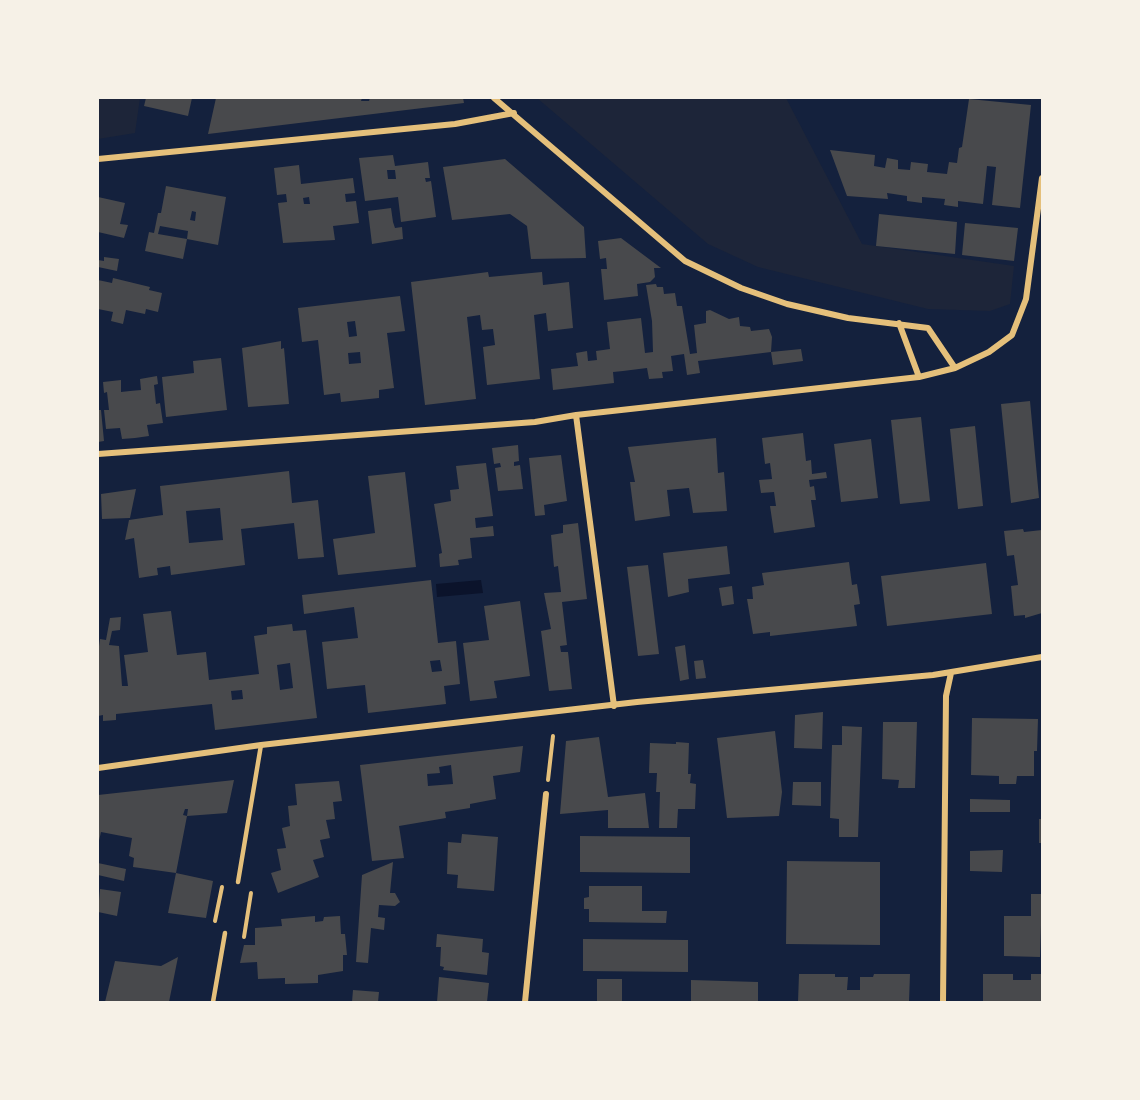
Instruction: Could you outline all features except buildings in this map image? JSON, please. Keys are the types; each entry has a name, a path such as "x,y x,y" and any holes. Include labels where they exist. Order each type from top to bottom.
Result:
{"street":[{"path":"494,98 686,261 741,288 788,304 848,318 928,328 955,368"},
{"path":"98,159 455,124 514,113"},
{"path":"98,454 535,422 576,415 919,377 955,368 988,352 1011,335 1026,298 1042,178"},
{"path":"899,323 919,377"},
{"path":"576,415 614,705"},
{"path":"98,768 261,745 614,705 951,673 1042,657"},
{"path":"943,1002 946,696 951,673"},
{"path":"525,1002 546,794"}],"lane":[{"path":"238,882 261,745"},
{"path":"213,1002 225,933"}],"path":[{"path":"546,794 553,736"},
{"path":"213,930 223,881"},
{"path":"244,937 253,885"}],"shaded area":[{"path":"98,98 140,98 135,133 98,139"},
{"path":"537,98 786,98 862,244 1014,266 1010,304 990,311 928,309 758,267 708,244"},
{"path":"481,580 483,593 437,597 436,584"}]}
